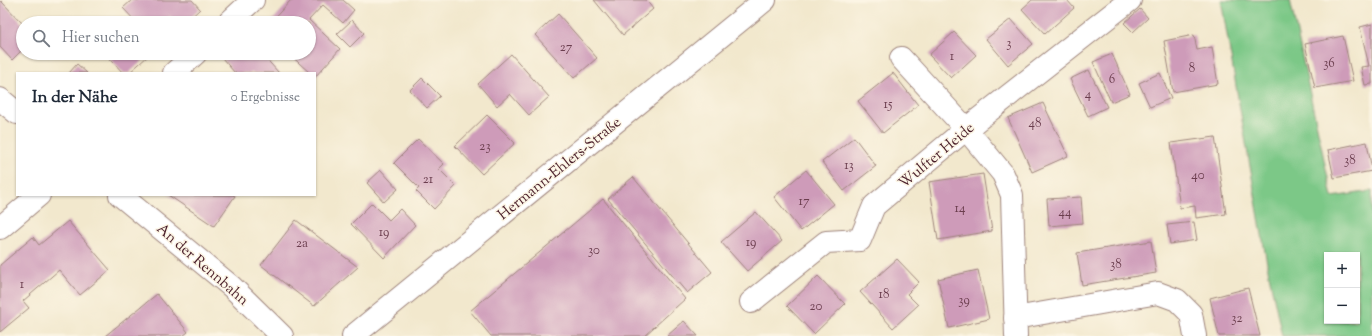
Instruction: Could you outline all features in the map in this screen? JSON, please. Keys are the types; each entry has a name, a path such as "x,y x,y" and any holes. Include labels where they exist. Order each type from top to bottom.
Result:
{"street":[{"path":"236,16 253,0"},
{"name":"Hermann-Ehlers-Straße","path":"353,336 765,0"},
{"name":"Wulfter Heide","path":"751,302 826,242 860,240 874,206 966,130 1130,0"},
{"path":"901,58 966,130 1003,174 1012,195 1016,327 1158,293 1182,292 1191,314 1195,336"},
{"path":"175,72 188,60"},
{"path":"0,99 16,112"},
{"path":"0,228 38,196"},
{"name":"An der Rennbahn","path":"121,196 232,286 282,336"}],"green space":[{"path":"1221,0 1290,0 1332,197 1372,191 1372,336 1282,336 1269,275"}],"building":[{"path":"132,0 192,0 200,9 192,16 130,16 123,8"},
{"path":"291,0 343,0 354,10 343,23 323,5 313,16 276,16"},
{"path":"594,0 646,0 653,9 623,35"},
{"path":"1032,0 1067,0 1074,8 1045,34 1022,9"},
{"path":"1,1 16,17 16,56 12,60 0,47"},
{"path":"1140,9 1148,18 1133,32 1124,23"},
{"path":"558,14 597,58 574,78 535,35"},
{"path":"1011,19 1033,44 1008,65 986,39"},
{"path":"352,20 364,33 350,47 337,34"},
{"path":"1372,24 1372,84 1365,85 1361,67 1369,66 1360,27"},
{"path":"316,27 340,49 316,76 316,72 309,72 296,60 316,60"},
{"path":"954,32 976,55 951,78 929,55"},
{"path":"1194,35 1197,50 1212,47 1218,84 1173,92 1164,41"},
{"path":"1343,36 1353,81 1315,88 1305,44"},
{"path":"511,54 549,97 529,115 510,94 497,106 478,84"},
{"path":"1112,54 1130,94 1111,102 1093,62"},
{"path":"111,60 144,60 130,72 122,72"},
{"path":"224,60 267,60 278,72 234,72"},
{"path":"77,64 86,72 70,72"},
{"path":"1089,70 1107,107 1088,116 1070,79"},
{"path":"893,73 918,105 883,133 858,101"},
{"path":"1160,73 1171,98 1150,107 1139,83"},
{"path":"422,78 440,96 427,108 410,90"},
{"path":"1043,103 1068,156 1032,172 1008,118"},
{"path":"487,115 515,143 482,174 455,146"},
{"path":"854,137 876,166 844,191 822,162"},
{"path":"1215,137 1226,214 1196,218 1195,206 1180,208 1171,143"},
{"path":"418,139 444,164 439,169 456,186 434,209 416,191 419,188 394,163"},
{"path":"1367,142 1372,171 1334,178 1328,150"},
{"path":"381,170 398,189 384,202 367,183"},
{"path":"806,170 834,204 801,231 774,197"},
{"path":"983,174 992,231 938,240 929,182"},
{"path":"633,177 712,272 687,293 608,199"},
{"path":"169,196 235,196 214,226"},
{"path":"1081,197 1083,223 1049,226 1047,199"},
{"path":"603,199 685,299 644,336 491,336 470,311"},
{"path":"372,203 389,220 400,209 415,225 384,258 351,224"},
{"path":"756,212 782,241 747,271 721,242"},
{"path":"296,220 358,267 314,306 261,265"},
{"path":"68,221 110,270 80,295 59,270 23,301 29,308 0,332 0,265 33,237 39,245"},
{"path":"1194,222 1197,240 1170,244 1167,225"},
{"path":"1151,241 1156,273 1082,285 1077,253"},
{"path":"897,259 919,282 907,294 918,305 893,328 860,292"},
{"path":"978,270 989,319 949,328 938,279"},
{"path":"818,276 845,304 814,334 787,306"},
{"path":"1248,288 1260,336 1219,336 1210,298"},
{"path":"157,294 188,332 183,336 105,336"},
{"path":"684,321 698,336 667,336"}]}
